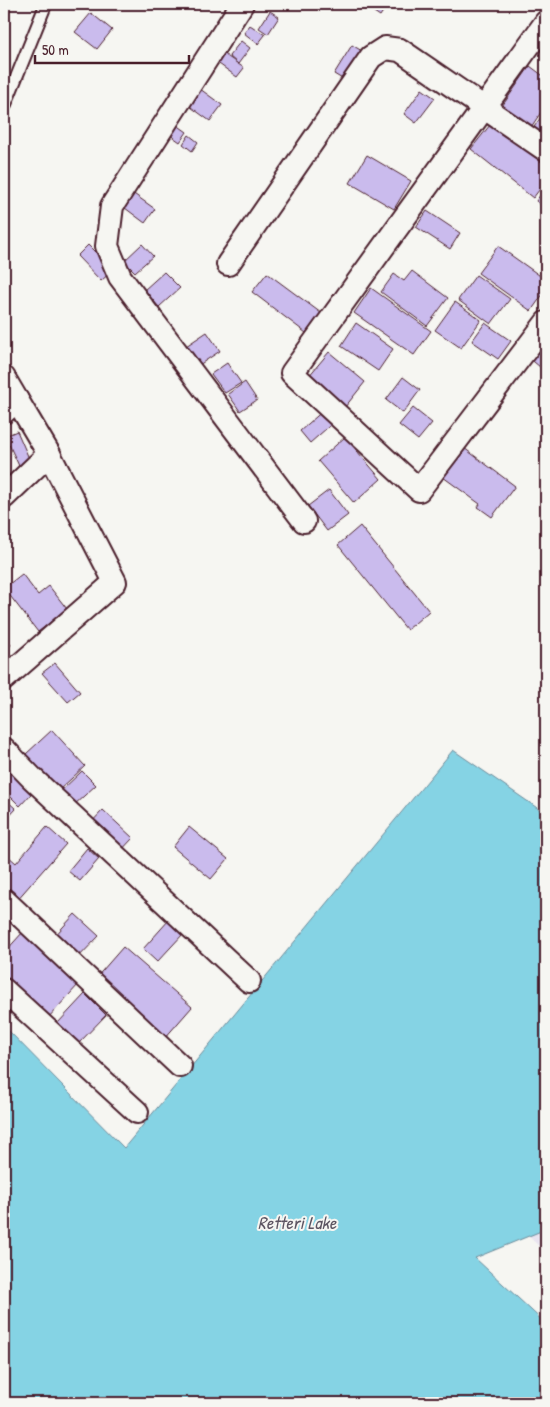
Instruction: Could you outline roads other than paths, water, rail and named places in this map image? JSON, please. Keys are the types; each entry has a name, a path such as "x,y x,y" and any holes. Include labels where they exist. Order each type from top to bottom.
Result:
{"street":[{"path":"242,4 112,206 107,246 120,277 304,521"},
{"path":"546,22 292,373 419,490 546,323"},
{"path":"228,264 371,57 385,48 400,50 546,150"},
{"path":"4,378 10,406 49,454 115,582 4,679"},
{"path":"4,497 49,454"},
{"path":"4,749 32,778 249,980"},
{"path":"4,900 180,1066"},
{"path":"4,990 137,1112"}],"lane":[{"path":"4,108 46,4"}],"water":[{"name":"Retteri Lake","path":"453,750 546,814 546,1229 475,1258 546,1324 546,1403 4,1403 4,1026 124,1148"}]}
